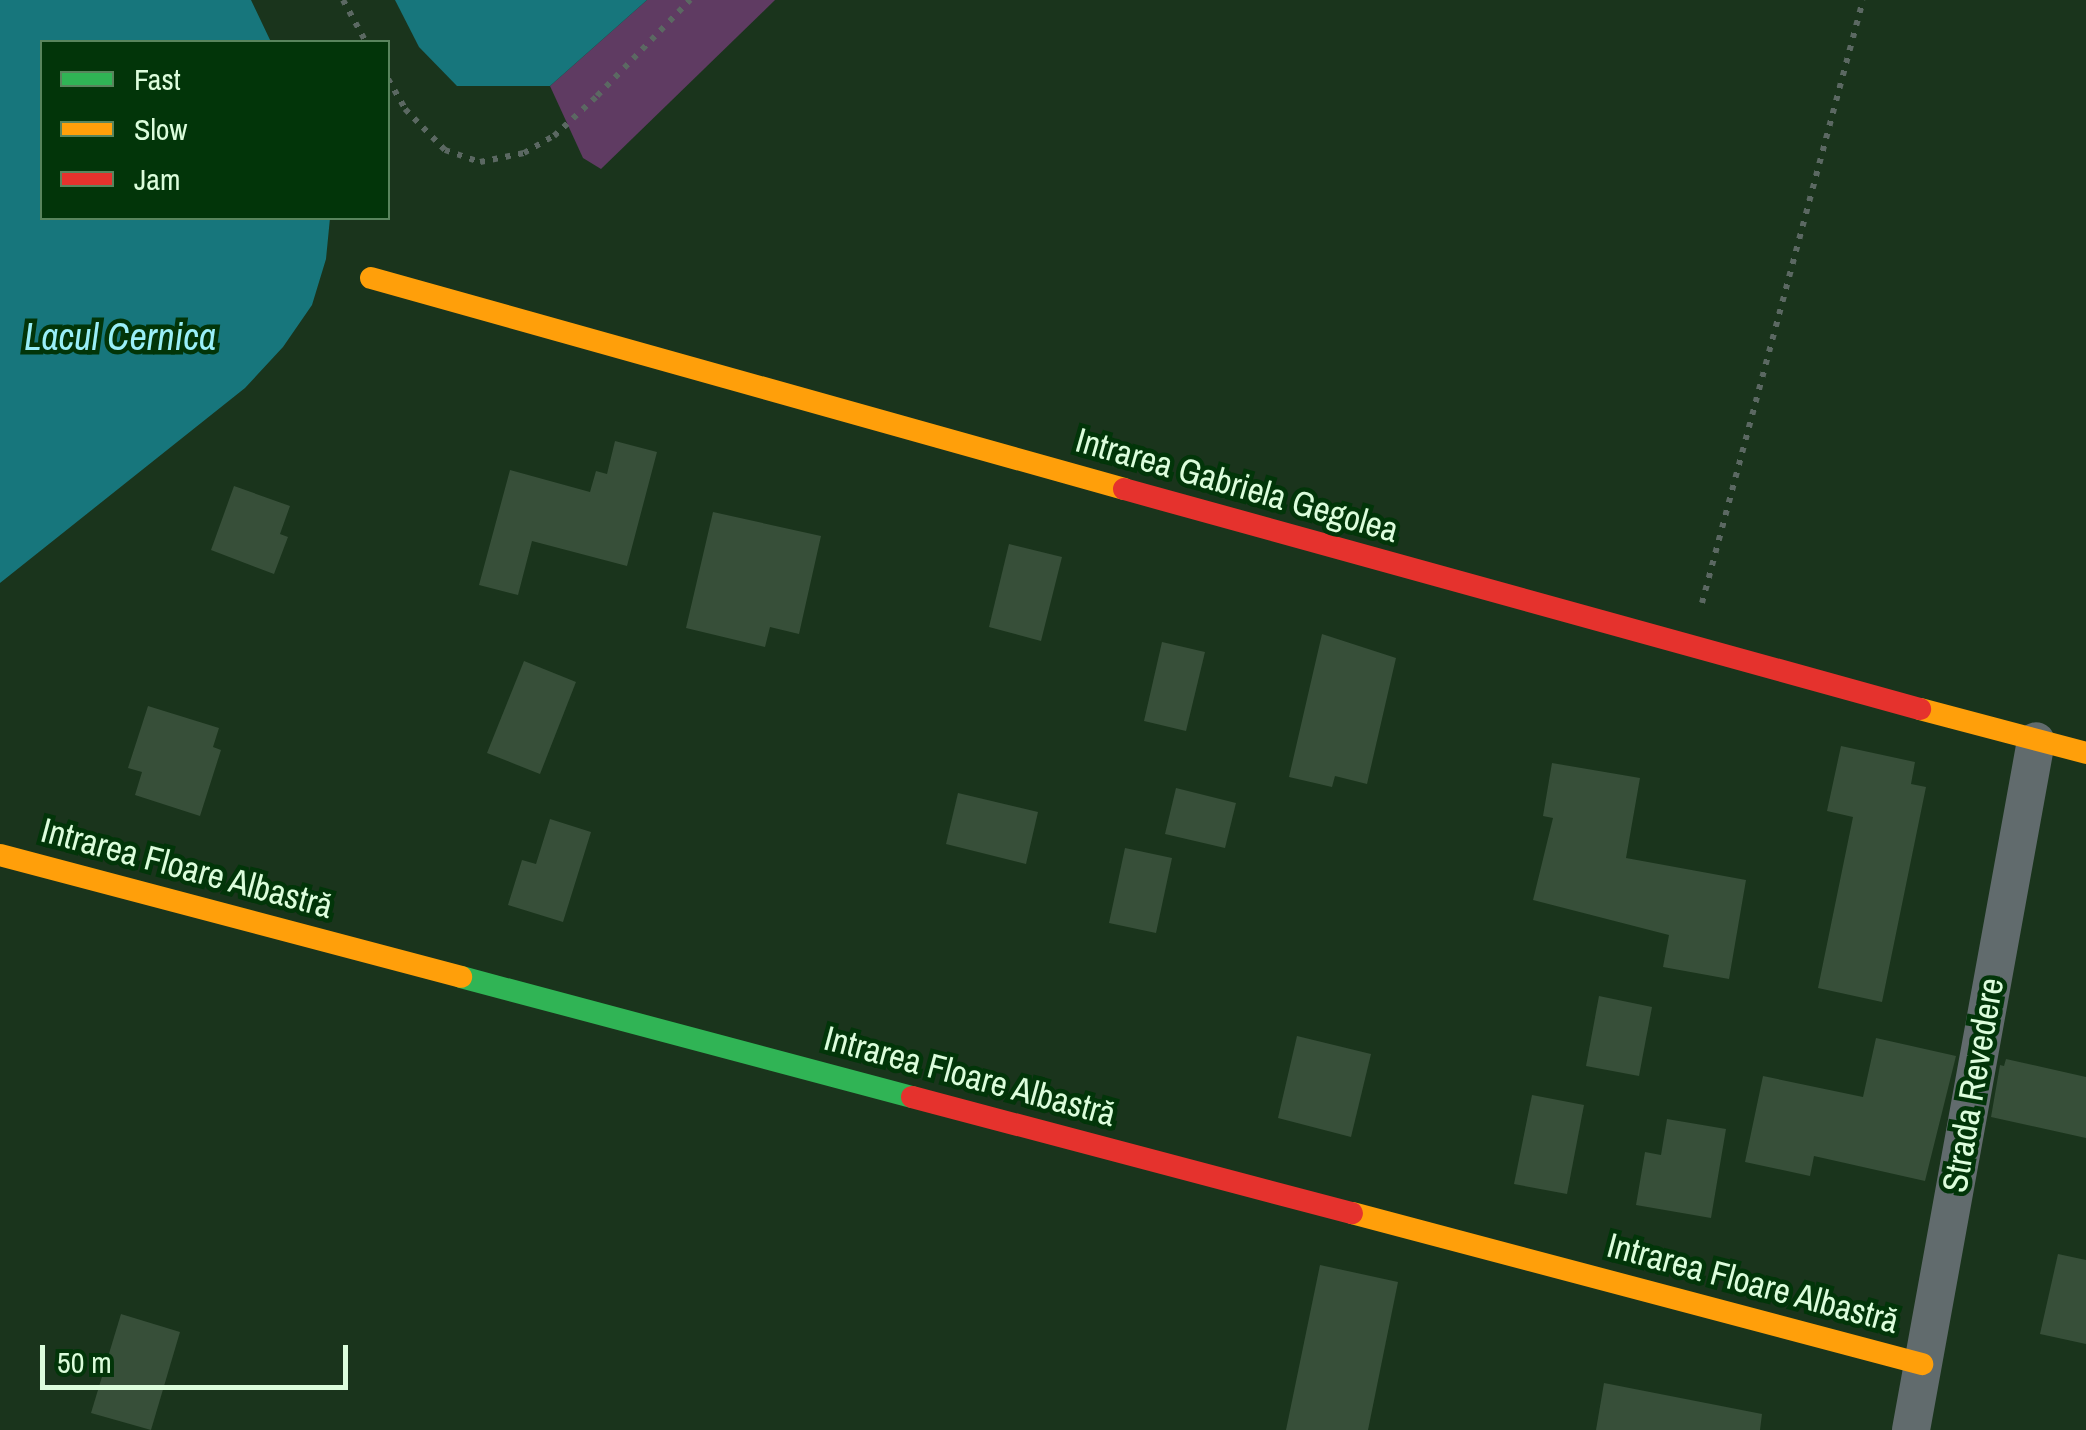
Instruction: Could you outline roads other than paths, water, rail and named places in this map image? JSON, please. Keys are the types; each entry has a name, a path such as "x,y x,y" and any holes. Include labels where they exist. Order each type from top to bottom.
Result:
{"street":[{"name":"Intrarea Gabriela Gegolea","path":"372,278 1690,648 2086,753"},
{"name":"Strada Revedere","path":"1911,1430 2036,741"},
{"name":"Intrarea Floare Albastră","path":"0,855 1922,1364"}],"water":[{"name":"Lacul Cernica","path":"0,0 251,0 270,40 40,40 40,220 330,220 326,259 312,305 283,347 245,388 0,583"},
{"path":"395,0 647,0 550,86 457,86 419,47"}]}
